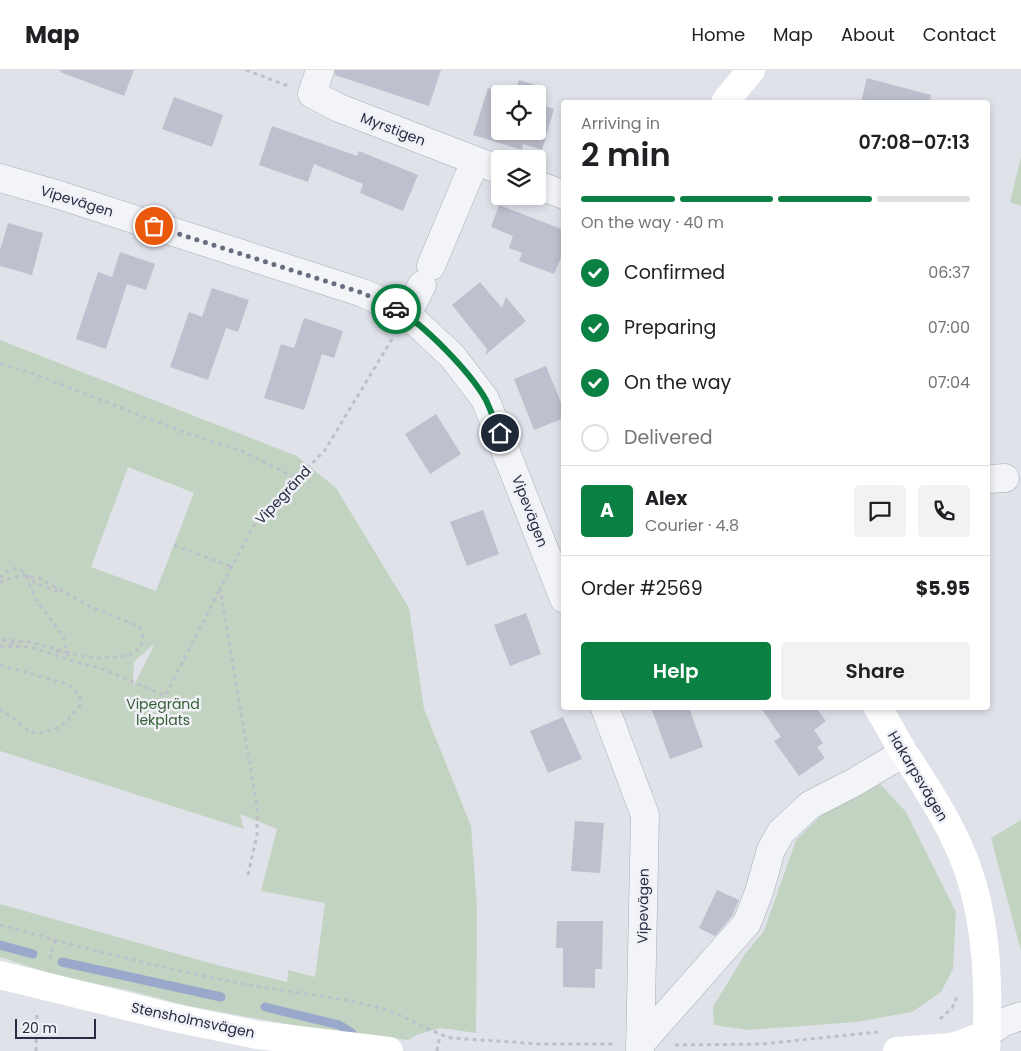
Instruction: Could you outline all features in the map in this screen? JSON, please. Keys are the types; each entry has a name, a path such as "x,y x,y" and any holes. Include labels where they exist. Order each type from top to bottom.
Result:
{"street":[{"path":"727,100 751,70"},
{"name":"Myrstigen","path":"316,82 339,108 488,165"},
{"path":"407,314 488,165"},
{"name":"Vipevägen","path":"0,178 60,195 363,293 407,314 452,356 485,399 561,591"},
{"path":"546,188 561,194"},
{"name":"Vipevägen","path":"605,710 645,815 640,1048"},
{"name":"Hakarpsvägen","path":"879,710 940,808 968,870 976,899 984,944 987,1042"},
{"path":"640,1048 747,923 759,892 771,850 781,832 810,805 905,754"},
{"name":"Stensholmsvägen","path":"0,975 175,1018 258,1035 389,1051"},
{"path":"888,1041 952,1047 970,1041 987,1042 1004,1022 1021,1016"}],"path":[{"path":"246,70 316,82"},
{"name":"Vipegränd","path":"69,660 106,670 165,696 256,522 325,450 407,314"},
{"path":"0,364 26,371 186,433 242,451 298,479"},
{"path":"174,545 232,567"},
{"path":"0,578 4,573 16,568 22,571 35,598 63,636 69,660 31,647 0,646"},
{"path":"0,584 5,580 22,575 39,578 91,607 138,626 143,640 140,647 125,656 100,658 23,641 1,639"},
{"path":"26,576 43,587 67,594"},
{"path":"220,588 257,806 257,835 248,875"},
{"path":"0,665 60,682 73,688 80,696 80,704 68,720 59,727 38,734 29,731 0,710"},
{"path":"0,924 55,940 195,973 378,1008 402,1016 451,1038 640,1048 888,1041"},
{"path":"933,1022 940,1019 952,1008 960,989"},
{"path":"36,1051 37,1009"},
{"path":"437,1051 440,1034"}],"green space":[{"path":"1021,157 1021,206 1010,202"},
{"name":"Vipegränd lekplats","path":"0,340 297,456 336,488 409,608 424,709 471,826 477,908 476,1033 441,1028 419,1034 408,1040 310,1028 188,1006 127,990 58,976 0,957 0,904 217,965 287,982 288,970 315,977 325,903 261,891 277,829 240,814 244,829 0,751","holes":["128,467 194,493 156,591 91,567","154,645 133,687 134,662"]},
{"path":"880,784 906,812 956,912 953,969 941,992 912,1012 856,1022 748,1030 714,1025 713,1007 745,954 764,931 796,840 841,796"},
{"path":"1021,820 1021,951 991,838"}],"building":[{"path":"61,70 134,70 124,96 60,72"},
{"path":"335,70 441,70 429,106 335,75"},
{"path":"867,78 931,95 930,100 862,100"},
{"path":"519,80 535,85 517,85"},
{"path":"488,88 491,89 491,140 545,140 542,150 523,144 522,150 473,135"},
{"path":"174,97 223,115 212,147 162,129"},
{"path":"546,106 554,109 546,136"},
{"path":"272,126 357,156 359,151 418,175 403,211 360,193 363,184 314,164 308,182 259,165"},
{"path":"499,205 561,229 561,258 554,274 519,261 522,253 509,248 513,236 491,227"},
{"path":"8,223 43,233 32,275 0,266 0,250"},
{"path":"120,252 155,264 146,290 127,284 106,349 76,339 98,272 112,277"},
{"path":"480,282 502,308 506,297 526,321 485,355 487,349 452,305"},
{"path":"212,288 249,300 238,332 226,328 208,380 170,367 189,312 202,317"},
{"path":"304,318 343,331 334,358 322,354 304,410 264,398 281,344 294,348"},
{"path":"546,366 561,403 561,419 534,430 514,379"},
{"path":"436,414 461,454 430,474 405,434"},
{"path":"483,510 499,554 467,566 450,522"},
{"path":"526,613 541,654 510,666 494,625"},
{"path":"652,710 690,710 703,747 670,759"},
{"path":"762,710 818,710 826,721 814,730 823,743 817,747 825,758 799,776 774,741 781,737"},
{"path":"563,717 582,759 548,773 530,731"},
{"path":"575,821 604,823 600,873 571,871"},
{"path":"717,890 739,900 732,916 715,936 699,928"},
{"path":"557,921 603,921 602,969 595,969 595,988 563,987 563,948 556,948"}],"waterway":[{"path":"0,945 33,954"},
{"path":"62,962 221,997"},
{"path":"265,1007 339,1025 352,1033"}],"way so far":[{"path":"154,226 363,293 396,309"}],"route":[{"path":"396,309 407,314 452,356 485,399 500,433"}]}
